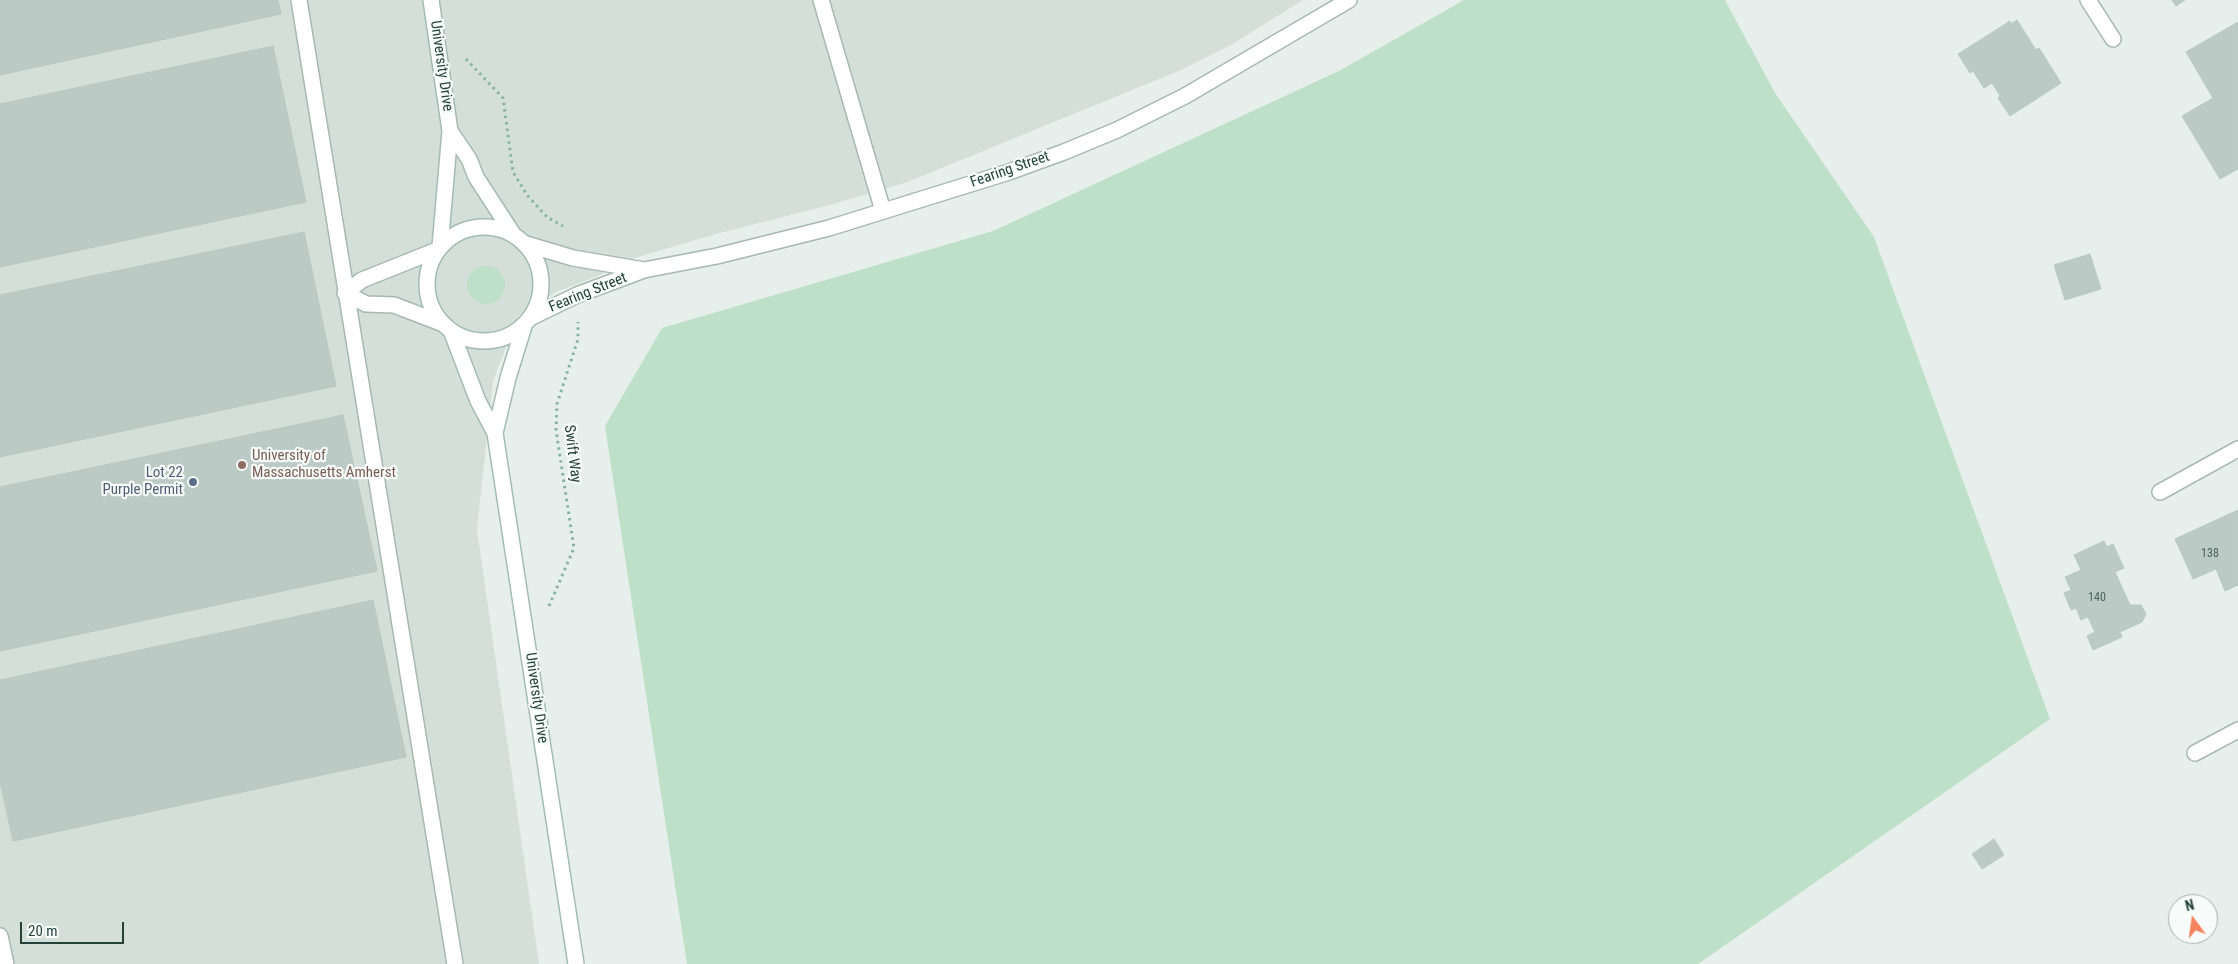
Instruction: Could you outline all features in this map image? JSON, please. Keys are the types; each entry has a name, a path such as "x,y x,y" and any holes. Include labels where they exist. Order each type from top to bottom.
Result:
{"main road":[{"path":"299,0 455,964"},
{"name":"University Drive","path":"431,0 450,131 438,249"},
{"path":"822,0 883,211"},
{"name":"Fearing Street","path":"528,321 576,295 644,270 792,238 1009,172 1117,130 1208,83 1349,0"},
{"path":"2088,0 2113,39"},
{"name":"University Drive","path":"450,131 469,159 476,177 513,234"},
{"name":"University Drive","path":"495,433 508,378 528,321 540,299 542,280 537,261 526,244 513,234 494,227 474,227 455,234 438,249 430,264 426,279 426,295 432,310 441,323 452,333 467,340 482,342 497,340 512,335 528,321"},
{"name":"Fearing Street","path":"526,244 572,258 644,270"},
{"path":"345,293 362,280 438,249"},
{"path":"345,293 366,304 394,305 441,323"},
{"name":"University Drive","path":"452,333 478,401 495,433 576,964"},
{"path":"2160,492 2238,449"},
{"path":"2195,753 2238,730"},
{"path":"0,936 6,964"}],"path":[{"path":"435,25 503,98 513,172 527,195 547,217 564,226"},
{"name":"Swift Way","path":"548,607 574,548 556,430 557,404 578,339 578,314"}],"shaded area":[{"name":"University of Massachusetts Amherst","path":"0,0 1303,0 1231,45 1181,70 905,183 634,258 598,276 558,291 518,316 493,381 477,529 539,964 0,964"}],"green space":[{"path":"1464,0 1725,0 1775,93 1874,237 2050,719 1698,964 687,964 605,426 662,328 993,231 1339,71"},
{"path":"486,266 499,272 505,285 499,298 486,304 473,298 467,285 473,272"}],"building":[{"path":"0,0 278,0 281,14 0,75"},
{"path":"2172,0 2185,0 2176,6"},
{"path":"2017,20 2036,50 2039,48 2061,83 2010,116 1998,98 2000,96 1992,83 1984,88 1973,71 1970,73 1958,54 2010,21 2011,24"},
{"path":"2238,22 2238,169 2220,179 2182,116 2213,98 2186,52"},
{"path":"273,46 306,202 0,267 0,104"},
{"path":"304,232 336,386 0,457 0,295"},
{"path":"2090,254 2101,289 2065,300 2054,265"},
{"path":"343,415 377,571 0,651 0,487"},
{"path":"2238,510 2238,585 2225,591 2216,569 2193,579 2175,539"},
{"path":"2104,541 2107,547 2113,544 2124,568 2115,572 2130,605 2141,605 2146,614 2142,622 2120,632 2122,637 2093,650 2087,636 2095,632 2088,617 2081,620 2076,608 2071,610 2064,593 2071,590 2065,577 2081,570 2074,555"},
{"path":"373,600 406,757 13,841 0,782 0,680"},
{"path":"1994,839 2004,855 1982,869 1972,854"}],"place":[{"name":"University of Massachusetts Amherst","path":"242,465"},
{"name":"Lot 22 Purple Permit","path":"193,482"}]}
